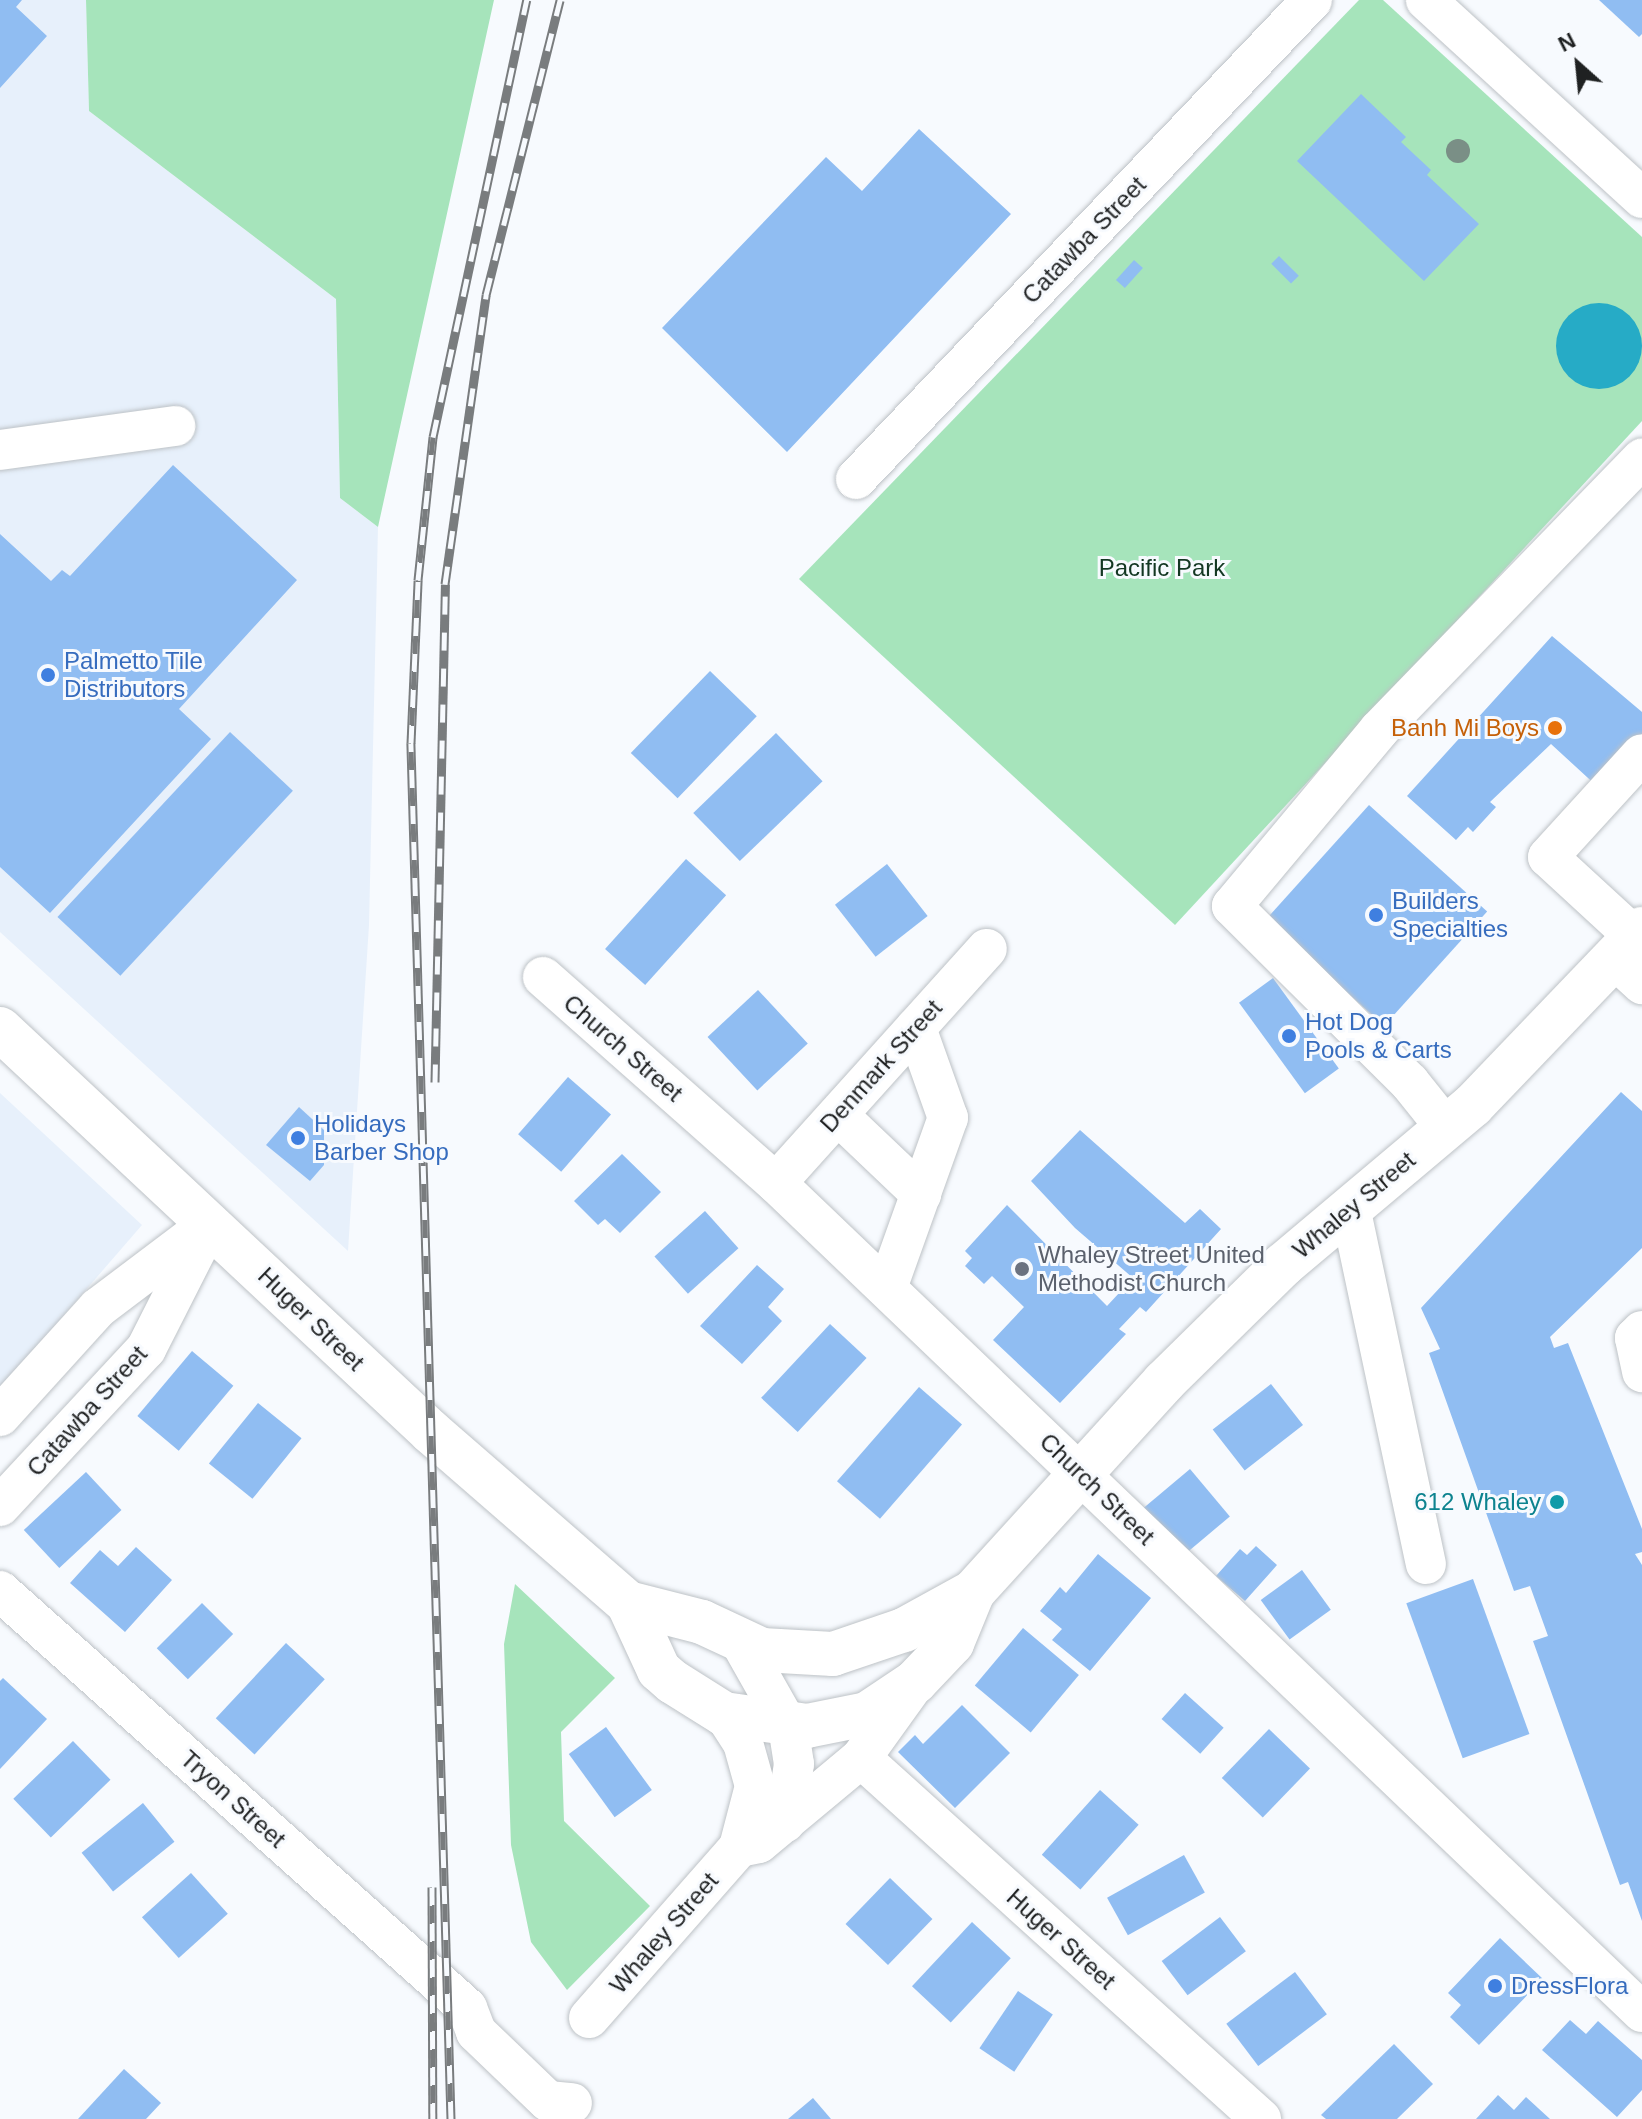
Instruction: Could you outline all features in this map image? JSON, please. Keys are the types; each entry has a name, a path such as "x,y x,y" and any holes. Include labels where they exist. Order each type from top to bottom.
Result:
{"main road":[{"name":"Whaley Street","path":"628,1603 659,1670 724,1714 788,1726 867,1714 915,1682 952,1643 973,1592 1080,1472 1222,1322 1350,1207 1446,1128 1633,952"},
{"name":"Huger Street","path":"0,1029 431,1432 628,1603"},
{"name":"Whaley Street","path":"628,1603 702,1622 741,1643 795,1655 833,1654 904,1630 973,1592"}],"street":[{"name":"Catawba Street","path":"856,479 1312,0"},
{"path":"1426,0 1642,198"},
{"path":"0,450 175,426"},
{"path":"1446,1128 1410,1083 1232,906 1379,730 1642,459"},
{"path":"1633,952 1548,857 1642,754"},
{"name":"Denmark Street","path":"776,1183 987,949"},
{"name":"Church Street","path":"543,977 776,1183 1642,2012"},
{"path":"887,1288 948,1118 916,1028"},
{"path":"838,1115 921,1194"},
{"path":"1350,1207 1426,1564"},
{"name":"Catawba Street","path":"0,1506 146,1349 210,1223"},
{"path":"0,1416 98,1308 210,1223"},
{"path":"1642,1331 1635,1338 1642,1372"},
{"name":"Tryon Street","path":"0,1591 467,2008 476,2032 548,2101 581,2111"},
{"path":"741,1643 788,1726 794,1764 785,1822"},
{"name":"Whaley Street","path":"739,1847 759,1843 861,1758 915,1682"},
{"name":"Whaley Street","path":"589,2018 739,1847 755,1786 743,1743 724,1714"},
{"name":"Huger Street","path":"861,1758 1261,2119"}],"shaded area":[{"path":"0,0 86,0 89,111 336,299 340,498 378,527 369,925 348,1251 0,932"},
{"path":"0,1093 142,1225 0,1389"}],"green space":[{"path":"86,0 494,0 378,527 340,498 336,299 89,111"},
{"name":"Pacific Park","path":"1359,0 1383,0 1642,237 1642,421 1175,925 799,579"},
{"path":"515,1584 615,1678 561,1732 564,1821 650,1906 567,1990 531,1942 511,1845 504,1644"}],"water":[{"path":"1591,303 1607,303 1630,315 1639,329 1642,346 1639,363 1630,377 1607,389 1591,389 1575,382 1563,370 1556,354 1556,338 1563,322 1575,310"}],"building":[{"path":"0,0 22,0 16,7 47,36 0,88"},
{"path":"1599,0 1642,0 1642,34 1639,37"},
{"path":"1361,94 1406,137 1401,142 1431,170 1427,175 1479,224 1424,281 1297,161"},
{"path":"919,129 1011,214 787,452 662,328 826,157 862,191"},
{"path":"1279,256 1299,276 1291,284 1271,264"},
{"path":"1134,260 1143,268 1125,288 1116,280"},
{"path":"173,465 297,580 179,709 211,739 50,913 0,867 0,534 51,581 62,570 70,576"},
{"name":"Banh Mi Boys","path":"1552,636 1642,712 1642,743 1600,789 1551,744 1490,802 1496,807 1473,832 1468,827 1456,840 1407,796"},
{"path":"710,671 757,716 678,798 631,753"},
{"path":"230,732 293,791 120,976 57,917"},
{"path":"776,733 823,781 740,861 693,813"},
{"name":"Builders Specialties","path":"1369,805 1487,911 1384,1026 1266,919"},
{"path":"686,859 726,895 645,985 605,949"},
{"path":"887,864 928,916 876,957 835,905"},
{"name":"Hot Dog Pools & Carts","path":"1273,978 1339,1069 1305,1093 1239,1003"},
{"path":"758,990 808,1043 757,1090 708,1037"},
{"path":"568,1077 611,1114 561,1172 518,1134"},
{"name":"612 Whaley","path":"1621,1092 1642,1111 1642,1248 1550,1337 1554,1348 1568,1343 1642,1529 1642,1552 1635,1554 1642,1565 1642,1921 1628,1882 1620,1885 1533,1641 1548,1636 1530,1586 1514,1591 1429,1353 1440,1349 1421,1308"},
{"name":"Holidays Barber Shop","path":"299,1107 324,1130 324,1165 310,1181 266,1145"},
{"name":"Whaley Street United Methodist Church","path":"1080,1130 1185,1223 1200,1209 1221,1229 1146,1312 1140,1307 1119,1329 1126,1334 1060,1403 993,1340 1024,1307 992,1276 984,1284 965,1266 972,1258 965,1251 1007,1205 1107,1306 1133,1278 1075,1228 1031,1181"},
{"path":"622,1154 661,1192 620,1233 605,1219 598,1225 574,1201"},
{"path":"705,1211 738,1248 688,1294 654,1257"},
{"path":"757,1265 784,1289 768,1307 782,1321 742,1364 700,1326"},
{"path":"830,1324 867,1358 798,1432 761,1398"},
{"path":"192,1351 233,1386 179,1451 137,1416"},
{"path":"1271,1384 1303,1425 1245,1471 1213,1430"},
{"path":"919,1387 962,1424 880,1519 837,1481"},
{"path":"258,1403 302,1438 252,1499 209,1464"},
{"path":"1190,1469 1230,1516 1183,1556 1143,1508"},
{"path":"86,1472 121,1510 59,1568 24,1530"},
{"path":"1256,1546 1277,1565 1245,1601 1216,1576 1240,1549 1247,1555"},
{"path":"136,1547 172,1580 125,1632 70,1583 100,1550 118,1566"},
{"path":"1098,1554 1151,1598 1090,1671 1052,1640 1062,1629 1040,1611 1060,1587 1066,1593"},
{"path":"1302,1570 1331,1610 1290,1640 1261,1600"},
{"path":"1473,1579 1529,1734 1463,1758 1406,1603"},
{"path":"202,1603 233,1634 188,1679 157,1648"},
{"path":"1023,1628 1079,1675 1031,1732 975,1685"},
{"path":"286,1643 325,1679 255,1754 216,1718"},
{"path":"3,1678 47,1719 0,1769 0,1681"},
{"path":"1185,1693 1224,1728 1200,1754 1162,1719"},
{"path":"962,1705 1010,1753 955,1808 898,1752 915,1735 923,1744"},
{"path":"606,1727 652,1790 615,1817 569,1754"},
{"path":"1269,1729 1310,1769 1263,1818 1222,1778"},
{"path":"73,1741 111,1780 51,1838 13,1799"},
{"path":"1100,1790 1139,1825 1080,1889 1042,1855"},
{"path":"143,1803 174,1842 113,1892 82,1853"},
{"path":"1184,1855 1205,1893 1128,1935 1107,1898"},
{"path":"191,1873 228,1914 179,1958 142,1917"},
{"path":"890,1878 932,1919 888,1965 846,1924"},
{"path":"1220,1917 1246,1951 1188,1995 1162,1961"},
{"path":"972,1922 1011,1958 951,2023 912,1986"},
{"name":"DressFlora","path":"1500,1938 1543,1979 1479,2045 1450,2017 1461,2005 1448,1993"},
{"path":"1295,1972 1327,2014 1258,2066 1226,2024"},
{"path":"1018,1991 1053,2014 1014,2072 979,2048"},
{"path":"1570,2020 1586,2034 1598,2021 1642,2060 1642,2090 1617,2117 1542,2050"},
{"path":"1394,2044 1433,2084 1397,2119 1326,2119 1321,2115"},
{"path":"124,2069 161,2103 146,2119 78,2119"},
{"path":"1498,2095 1514,2110 1526,2097 1550,2119 1476,2119"},
{"path":"813,2098 831,2119 788,2119"}],"railway":[{"path":"451,2119 411,743 418,580 433,437 527,0"},
{"path":"435,1082 445,584 486,295 560,0"},
{"path":"432,1887 433,2119"}],"place":[{"name":"Palmetto Tile Distributors","path":"48,675"},
{"name":"Banh Mi Boys","path":"1555,728"},
{"name":"Builders Specialties","path":"1376,915"},
{"name":"Hot Dog Pools & Carts","path":"1289,1036"},
{"name":"Holidays Barber Shop","path":"298,1138"},
{"name":"Whaley Street United Methodist Church","path":"1022,1269"},
{"name":"612 Whaley","path":"1557,1502"},
{"name":"DressFlora","path":"1495,1986"}]}
